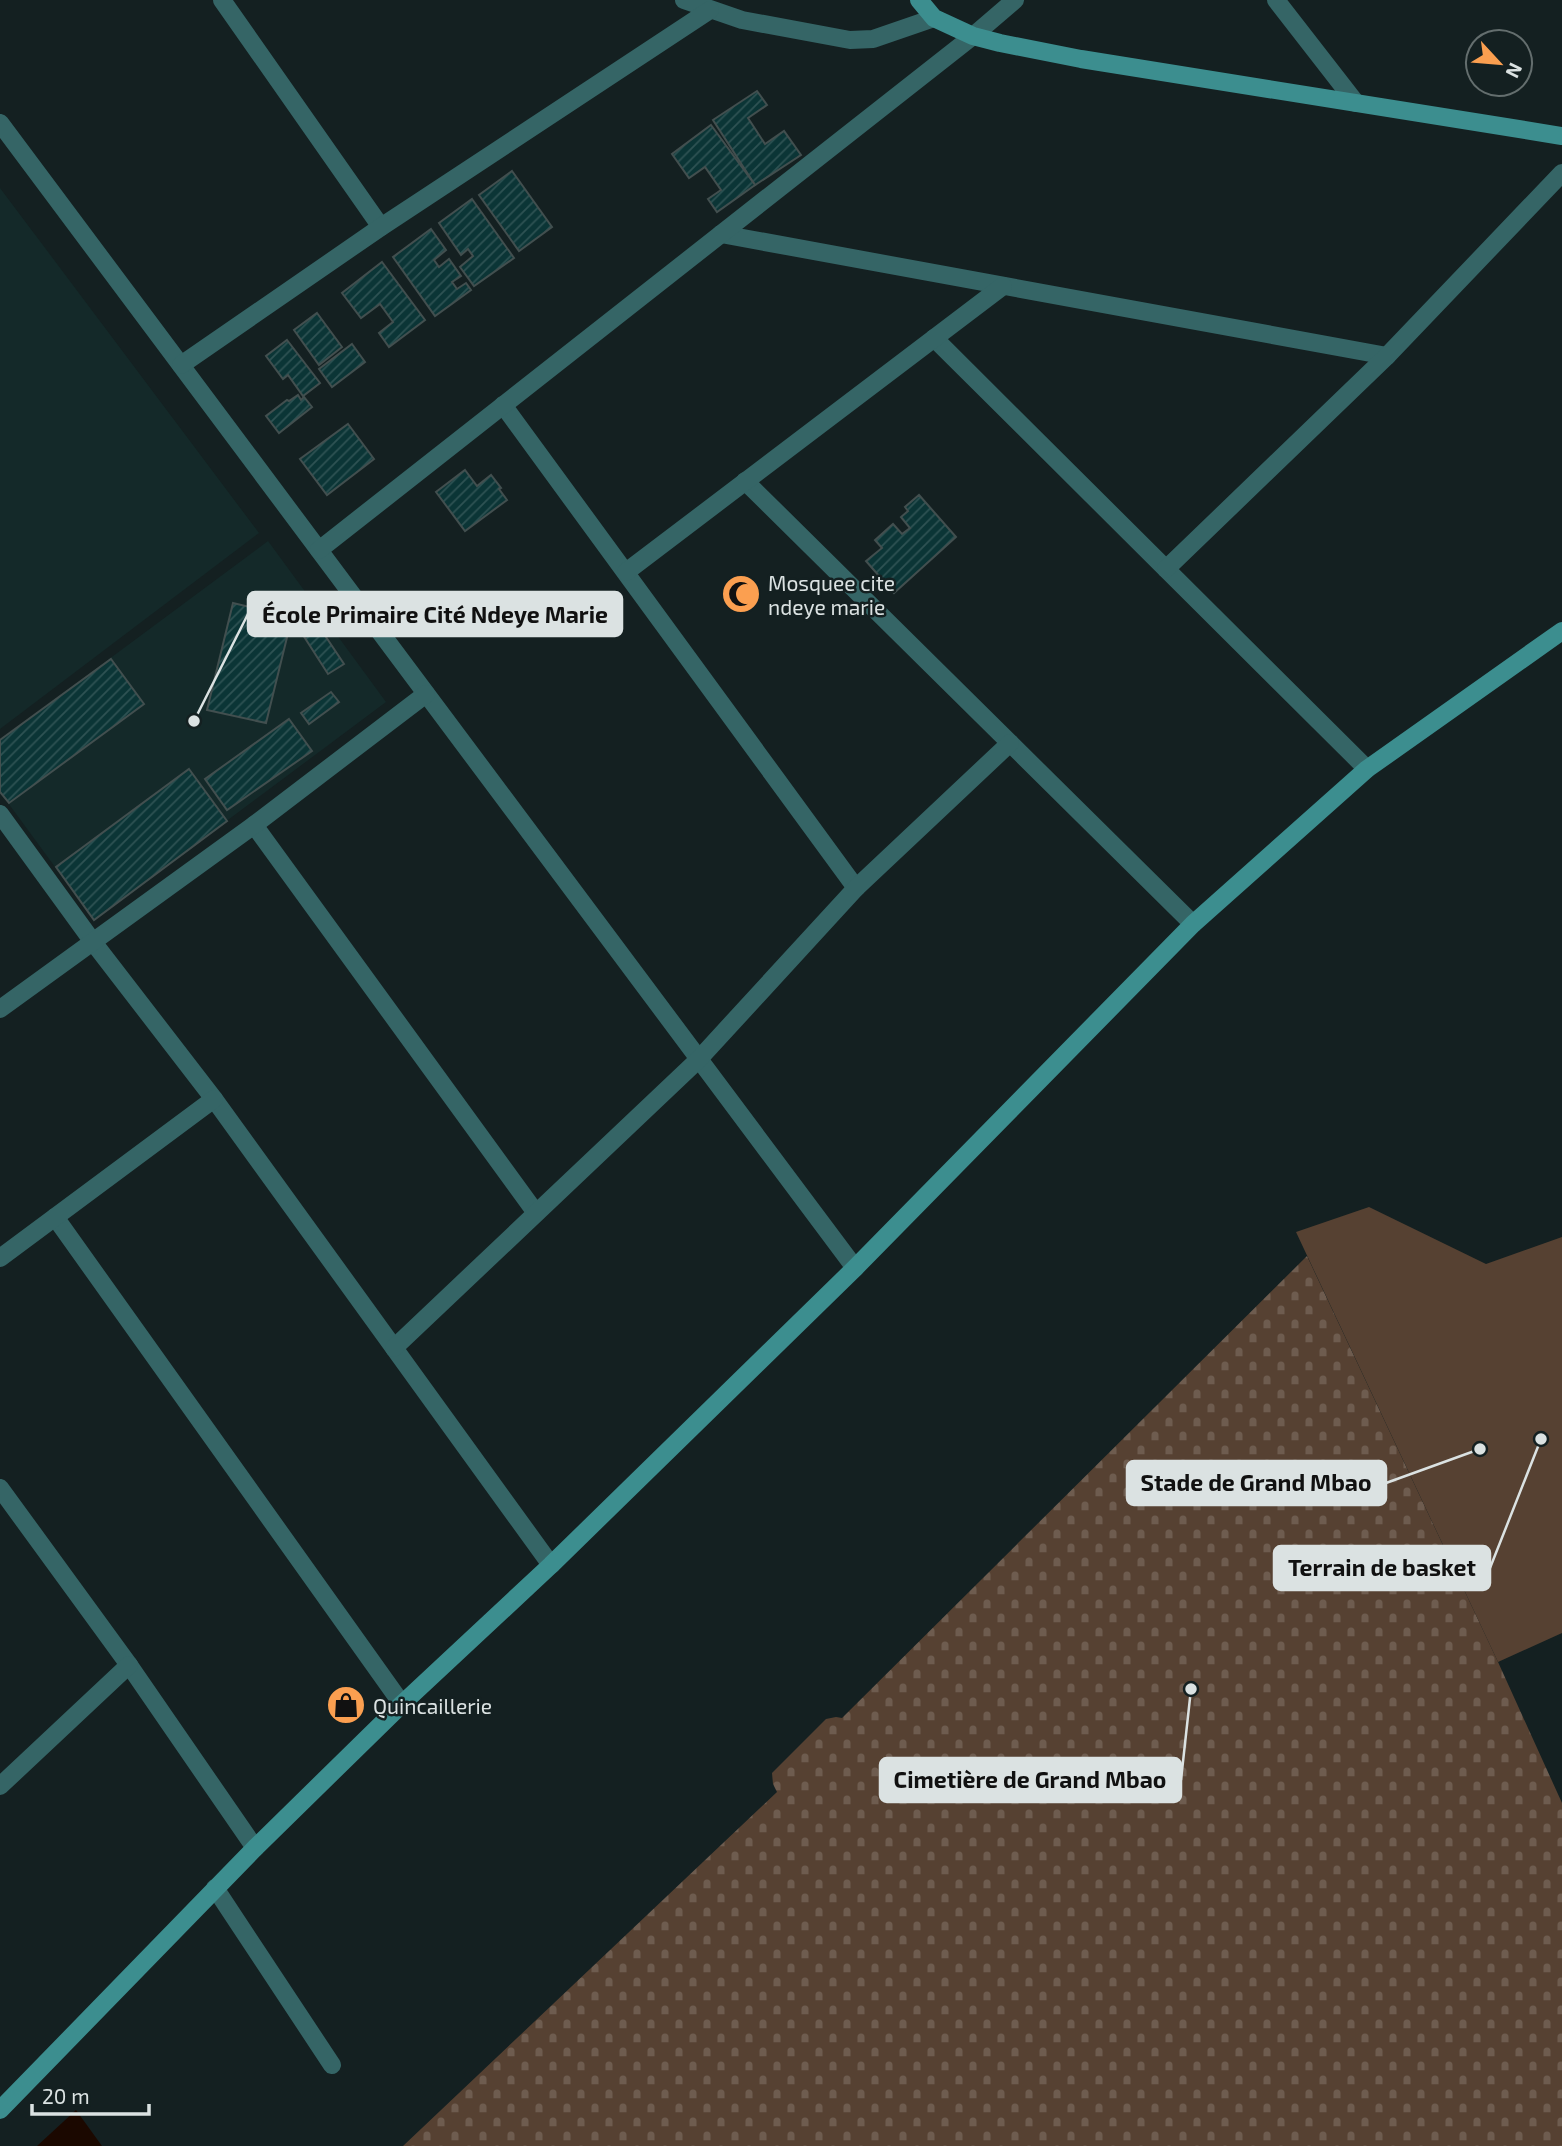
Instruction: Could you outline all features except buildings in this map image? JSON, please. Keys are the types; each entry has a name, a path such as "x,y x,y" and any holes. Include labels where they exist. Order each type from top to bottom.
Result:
{"street":[{"path":"222,0 381,227"},
{"path":"684,0 742,19 850,40 873,39 934,18"},
{"path":"919,0 934,18 973,36 1081,59 1562,136"},
{"path":"319,550 973,36 1015,0"},
{"path":"1276,0 1356,103"},
{"path":"181,365 381,227 710,10"},
{"path":"0,123 855,1268"},
{"path":"1166,569 1387,356 1562,173"},
{"path":"721,234 1387,356"},
{"path":"626,572 1003,286"},
{"path":"934,338 1367,769"},
{"path":"503,405 856,888"},
{"path":"746,481 1193,924"},
{"path":"0,2110 255,1848 402,1704 551,1565 855,1268 1193,924 1367,769 1562,631"},
{"path":"0,1009 254,825 426,694"},
{"path":"394,1348 699,1059 856,888 1010,743"},
{"path":"0,814 93,942 214,1099 551,1565"},
{"path":"254,825 536,1213"},
{"path":"0,1258 214,1099"},
{"path":"55,1217 402,1704"},
{"path":"1,1493 130,1665 255,1848"},
{"path":"0,1786 130,1665"},
{"path":"215,1888 332,2065"}],"shaded area":[{"path":"0,188 259,533 0,729"},
{"path":"268,541 386,702 94,920 0,792 0,740"},
{"path":"76,2110 102,2146 37,2146"}],"green space":[{"path":"1369,1207 1486,1264 1562,1237 1562,1633 1498,1662 1296,1232"},
{"path":"1307,1256 1562,1803 1562,2146 403,2146 777,1792 772,1773 826,1719 842,1718"}],"place":[{"name":"Mosquee cite ndeye marie","path":"741,594"},
{"name":"École Primaire Cité Ndeye Marie","path":"194,721"},
{"name":"Terrain de basket","path":"1541,1439"},
{"name":"Stade de Grand Mbao","path":"1480,1449"},
{"name":"Cimetière de Grand Mbao","path":"1191,1689"},
{"name":"Quincaillerie","path":"346,1705"}]}
